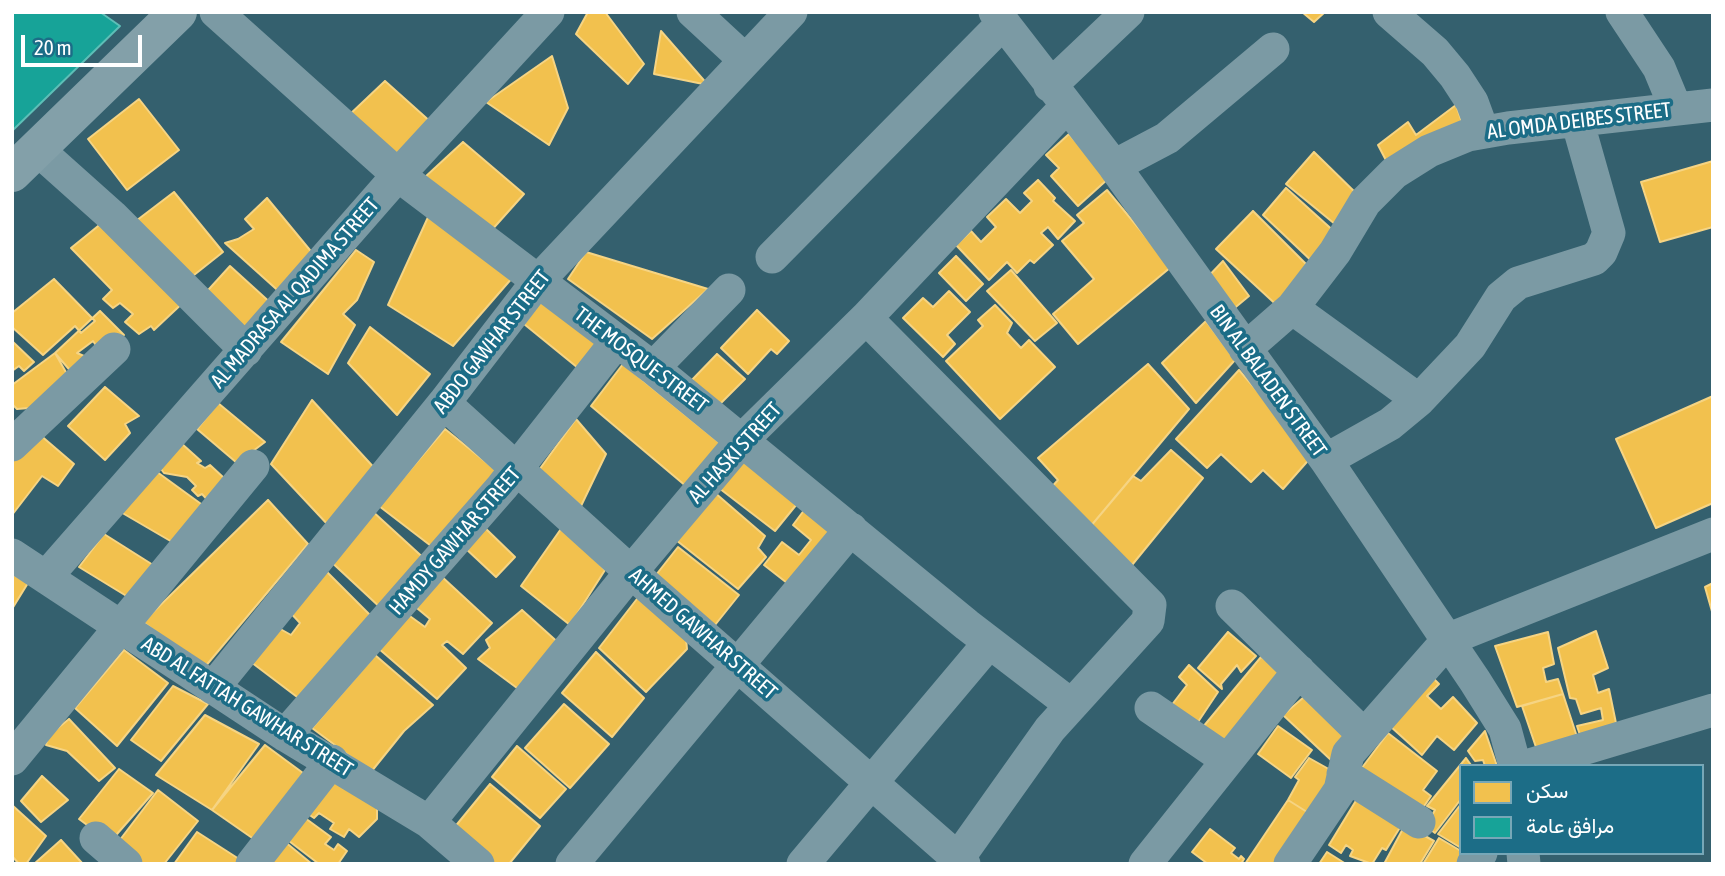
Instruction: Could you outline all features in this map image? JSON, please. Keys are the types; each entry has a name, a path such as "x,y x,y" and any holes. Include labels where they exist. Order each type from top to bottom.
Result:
{"main road":[{"path":"25,161 178,12"}],"street":[{"name":"THE MOSQUE STREET","path":"216,12 398,175 653,368 989,643 1070,704"},
{"name":"AL MADRASA AL QADIMA STREET","path":"46,577 398,175 548,12"},
{"path":"693,12 744,60"},
{"name":"ABDO GAWHAR STREET","path":"213,688 444,403 537,282 791,12"},
{"name":"AL HASKI STREET","path":"429,822 631,572 743,439 866,318 1058,97 1128,12"},
{"path":"1389,12 1435,52 1455,76 1472,102 1483,132"},
{"path":"1622,12 1659,68 1676,109"},
{"path":"772,257 999,18"},
{"name":"BIN AL BALADEN STREET","path":"999,18 1114,166 1326,460 1448,639 1505,729 1515,764"},
{"path":"1114,166 1167,138 1273,49"},
{"name":"AL OMDA DEIBES STREET","path":"1245,349 1292,308 1335,252 1365,202 1394,173 1429,150 1483,132 1713,105"},
{"path":"1326,460 1379,430 1419,400 1470,346 1501,297 1518,283 1594,260 1607,243 1606,223 1577,120"},
{"path":"25,161 111,216 246,350"},
{"path":"653,368 729,290"},
{"path":"1292,308 1419,400"},
{"path":"866,318 1147,598 1151,613 1141,629 1070,704 959,862"},
{"name":"HAMDY GAWHAR STREET","path":"285,735 516,470 617,341"},
{"path":"12,445 114,349"},
{"name":"AHMED GAWHAR STREET","path":"444,403 516,470 740,665 959,862"},
{"path":"12,759 253,466"},
{"path":"572,864 851,529"},
{"path":"1290,864 1340,790 1348,754 1448,639 1713,534"},
{"name":"ABD AL FATTAH GAWHAR STREET","path":"12,555 285,735 429,822 457,858"},
{"path":"1232,606 1363,734"},
{"path":"803,864 989,643"},
{"path":"1145,864 1299,671"},
{"path":"1151,708 1227,760"},
{"path":"1533,764 1713,710"},
{"path":"253,864 332,761"},
{"path":"1343,774 1419,822"},
{"path":"96,838 127,864"}],"building: سكن":[{"path":"588,12 605,12 644,64 628,84 576,34"},
{"path":"1302,12 1325,12 1314,22"},
{"path":"661,31 708,85 654,74"},
{"path":"552,56 568,108 549,145 486,102"},
{"path":"385,81 433,124 402,157 347,117"},
{"path":"139,99 179,150 127,190 88,139"},
{"path":"1456,105 1465,131 1390,168 1378,145 1408,122 1416,135"},
{"path":"1069,134 1109,178 1078,206 1051,176 1059,168 1046,155"},
{"path":"463,142 524,194 490,232 424,178"},
{"path":"1314,152 1361,198 1341,229 1286,184"},
{"path":"1713,161 1713,227 1660,242 1641,182"},
{"path":"1038,180 1055,198 1053,201 1075,221 1058,239 1048,227 1041,233 1053,245 1034,263 1030,260 1017,273 1007,262 989,280 956,245 971,231 981,242 996,227 987,217 1006,199 1020,213 1032,201 1024,193"},
{"path":"1286,188 1337,234 1318,267 1263,215"},
{"path":"1107,190 1171,267 1078,344 1053,314 1094,279 1062,241 1084,223 1077,215"},
{"path":"174,192 223,252 189,279 132,224"},
{"path":"267,198 314,255 284,296 225,243 254,229 245,219"},
{"path":"1253,211 1313,271 1283,311 1216,249"},
{"path":"429,215 513,277 453,346 388,305"},
{"path":"108,218 188,298 154,330 151,326 139,334 125,322 133,314 120,303 113,308 103,299 112,290 71,248"},
{"path":"356,250 374,262 357,300 343,314 355,325 328,374 281,342"},
{"path":"586,252 708,289 652,339 568,279"},
{"path":"956,256 983,284 966,301 939,273"},
{"path":"1223,261 1249,296 1225,316 1203,282"},
{"path":"230,266 274,306 248,337 200,299"},
{"path":"1011,270 1057,323 1035,341 987,291"},
{"path":"54,279 95,321 81,333 75,326 43,355 12,327 12,313"},
{"path":"949,291 970,312 947,335 955,344 943,357 903,318 923,298 933,307"},
{"path":"544,298 598,345 578,368 524,324"},
{"path":"995,305 1012,323 1007,333 1021,348 1029,340 1055,367 1000,419 946,361 983,326 978,320"},
{"path":"757,310 789,341 777,354 771,349 748,374 721,348"},
{"path":"100,311 124,335 100,351 93,341 77,353 91,359 74,375 55,353"},
{"path":"1206,321 1235,360 1196,403 1162,363"},
{"path":"370,327 430,374 397,415 348,363"},
{"path":"12,341 34,362 24,371 19,366 12,371"},
{"path":"55,353 71,381 29,408 17,409 12,404 12,385"},
{"path":"717,354 745,379 716,408 688,384"},
{"path":"623,364 720,443 687,487 591,406"},
{"path":"1148,364 1189,409 1090,527 1050,489 1058,480 1038,458"},
{"path":"1239,370 1313,455 1283,489 1263,470 1251,482 1221,454 1207,468 1176,439"},
{"path":"105,387 139,416 125,424 130,433 105,460 68,426"},
{"path":"1713,396 1713,503 1656,528 1616,439"},
{"path":"312,400 378,472 329,526 271,464"},
{"path":"218,403 265,442 237,463 197,429"},
{"path":"576,419 606,454 581,506 539,470"},
{"path":"445,429 502,475 435,549 379,506"},
{"path":"39,434 74,464 58,486 42,476 12,515 12,460"},
{"path":"181,443 201,461 197,463 205,468 210,465 224,478 212,505 202,494 198,496 192,490 196,486 187,477 164,473 158,465"},
{"path":"1171,450 1203,478 1132,565 1090,527 1133,476 1141,481"},
{"path":"744,452 801,499 775,531 715,485"},
{"path":"153,469 208,509 179,546 119,511"},
{"path":"714,492 765,536 758,548 766,557 738,589 676,540"},
{"path":"268,500 308,544 204,668 143,622"},
{"path":"808,505 842,531 796,590 764,565 782,542 799,555 811,540 793,525"},
{"path":"370,509 428,562 384,611 327,558"},
{"path":"483,526 515,557 496,577 464,547"},
{"path":"563,526 605,570 570,625 521,586"},
{"path":"104,534 161,570 133,600 79,567"},
{"path":"678,547 739,595 711,630 652,580"},
{"path":"325,570 375,620 305,703 247,659 275,626 291,635 300,623 287,609"},
{"path":"12,574 28,583 12,609"},
{"path":"440,575 492,623 463,654 447,641 442,645 466,668 437,699 378,648 407,614 425,627 430,619 412,604"},
{"path":"1713,583 1713,615 1705,587"},
{"path":"640,595 686,638 687,649 646,692 599,648"},
{"path":"522,610 562,646 521,691 478,659 490,648 486,640"},
{"path":"1596,631 1608,668 1593,675 1598,693 1609,689 1618,733 1583,744 1577,726 1603,720 1601,708 1581,714 1576,699 1570,698 1558,648"},
{"path":"1228,632 1256,656 1241,672 1237,665 1221,684 1222,689 1198,668"},
{"path":"1548,632 1554,664 1543,668 1546,682 1558,679 1563,694 1517,707 1495,646"},
{"path":"124,650 168,683 117,746 75,708"},
{"path":"596,652 644,698 612,737 562,693"},
{"path":"375,655 433,705 404,731 371,772 312,728"},
{"path":"1261,657 1289,676 1228,751 1198,733"},
{"path":"1189,665 1218,692 1196,725 1171,706 1187,685 1179,677"},
{"path":"1433,678 1439,684 1427,696 1441,709 1453,697 1477,723 1454,750 1437,736 1422,755 1390,726"},
{"path":"173,686 208,704 161,761 131,740"},
{"path":"1311,691 1356,735 1332,761 1283,715"},
{"path":"1563,694 1579,743 1539,756 1522,706"},
{"path":"564,704 609,744 570,788 525,748"},
{"path":"205,715 259,744 212,810 156,775"},
{"path":"69,719 115,768 99,781 67,751 46,745 48,736"},
{"path":"1278,726 1312,750 1291,778 1258,754"},
{"path":"1485,731 1496,764 1484,764 1483,760 1475,761 1468,751"},
{"path":"1388,733 1437,771 1423,790 1431,796 1416,818 1355,777"},
{"path":"265,745 303,773 258,842 212,810"},
{"path":"517,746 566,789 540,818 492,777"},
{"path":"1309,758 1334,772 1315,817 1288,800 1299,780 1295,777"},
{"path":"1459,767 1459,802 1435,833 1426,826 1435,810 1427,806"},
{"path":"119,769 153,793 110,842 79,819"},
{"path":"42,776 68,800 41,822 21,801"},
{"path":"335,781 377,807 377,819 359,837 349,829 344,837 330,829 334,823 319,813 314,818 308,814"},
{"path":"490,784 540,826 509,864 492,864 449,834"},
{"path":"158,790 198,821 164,864 140,864 116,845"},
{"path":"1360,794 1404,821 1386,850 1382,848 1372,864 1350,856 1353,850 1346,845 1341,853 1329,845"},
{"path":"1288,800 1315,817 1283,864 1245,864"},
{"path":"12,805 46,836 26,864 19,864 12,856"},
{"path":"1459,807 1459,847 1438,834"},
{"path":"305,818 331,837 325,844 334,850 338,844 347,851 338,864 319,864 289,841"},
{"path":"1405,825 1434,841 1420,864 1384,864"},
{"path":"1210,829 1235,848 1231,853 1244,859 1241,864 1208,864 1192,852"},
{"path":"197,832 239,859 236,864 174,864"},
{"path":"1439,838 1459,850 1459,855 1463,855 1467,864 1423,864"},
{"path":"61,840 83,864 34,864"},
{"path":"284,841 312,864 266,864"},
{"path":"1327,852 1346,864 1319,864"}],"building: مرافق عامة":[{"path":"12,12 100,12 120,26 12,131"}]}
